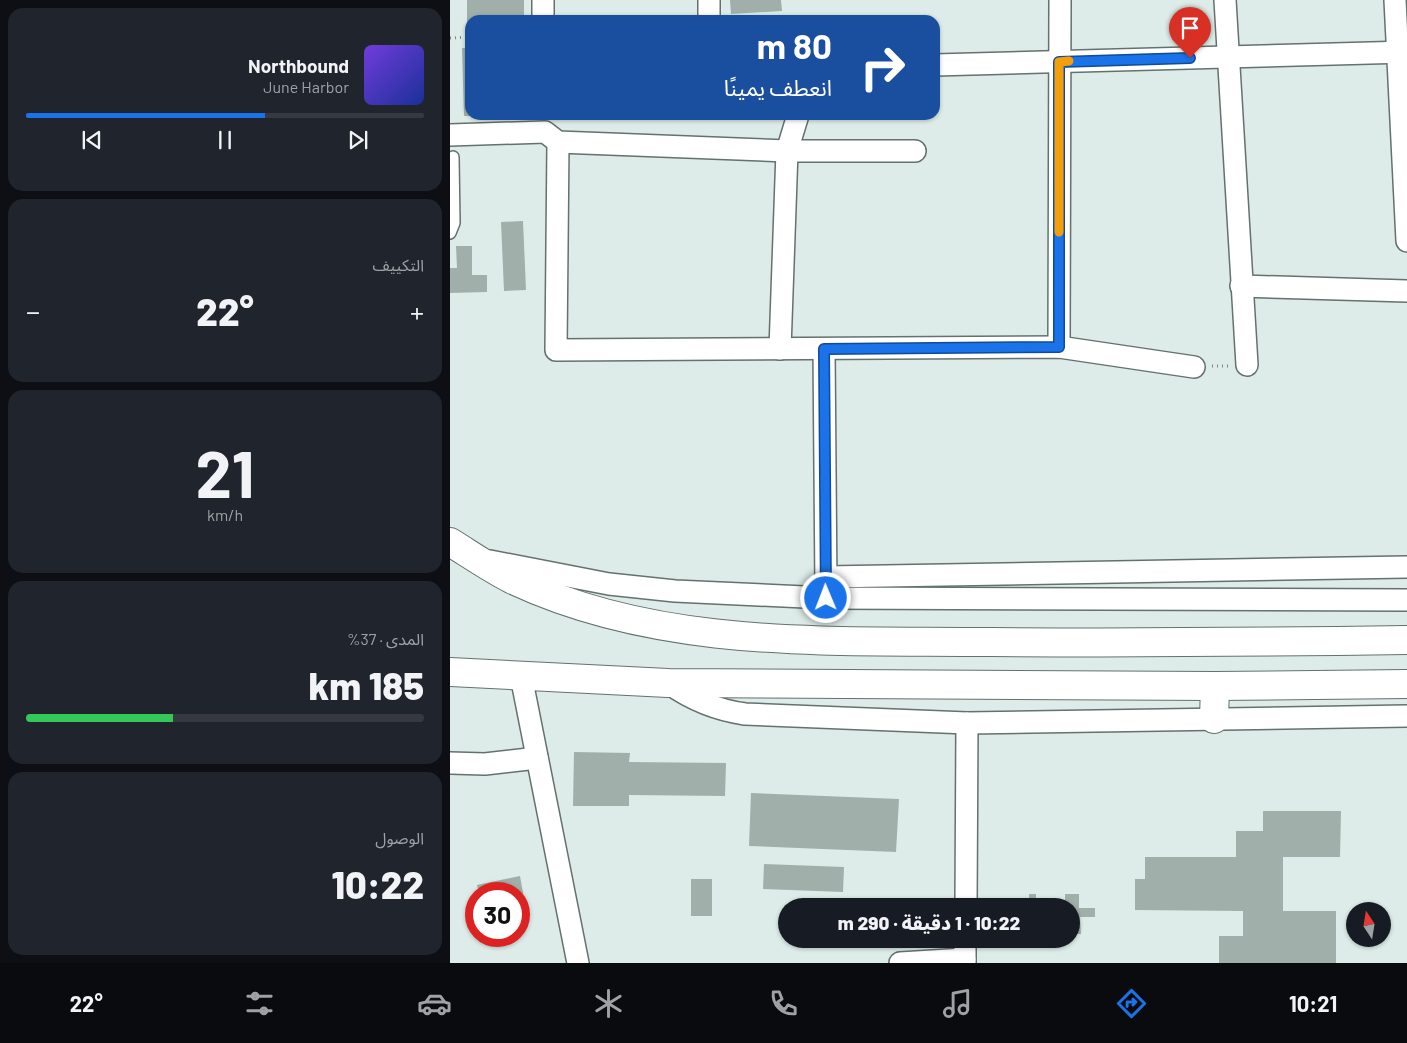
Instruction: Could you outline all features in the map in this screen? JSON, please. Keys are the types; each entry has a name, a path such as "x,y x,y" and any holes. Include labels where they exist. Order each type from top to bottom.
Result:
{"main road":[{"path":"450,542 512,579 602,612 663,627 754,638 1195,643 1407,640"},
{"path":"450,672 668,683 1215,686 1407,684"},
{"path":"1214,719 1215,686"}],"street":[{"path":"543,0 544,15"},
{"path":"709,0 709,15"},
{"path":"1059,347 1060,0"},
{"path":"1225,0 1247,365"},
{"path":"1395,0 1402,52 1407,241"},
{"path":"940,65 1402,52"},
{"path":"780,349 787,151 796,120"},
{"path":"550,130 556,350 1059,347 1194,367"},
{"path":"450,135 550,130 787,151 916,151"},
{"path":"1241,286 1407,291"},
{"path":"824,349 826,587"},
{"path":"478,559 609,584 675,591 1407,567"},
{"path":"826,587 1407,600"},
{"path":"521,676 578,963"},
{"path":"668,683 682,693 712,707 745,714 967,723 1407,716"},
{"path":"966,898 967,723"},
{"path":"450,763 485,764 538,758"},
{"path":"900,963 965,953"}],"lane":[{"path":"450,233 454,223 453,156"}],"path":[{"path":"450,38 465,37"},
{"path":"1194,367 1247,365"}],"building":[{"path":"467,0 524,0 524,15 467,15"},
{"path":"730,0 781,0 782,11 731,14"},
{"path":"462,48 465,48 464,116"},
{"path":"523,221 526,290 504,291 501,222"},
{"path":"456,246 472,246 472,275 487,275 487,292 450,293 450,268 457,268"},
{"path":"574,752 630,753 629,762 726,763 725,796 629,795 629,806 573,806"},
{"path":"751,793 899,799 896,852 749,846"},
{"path":"1263,811 1341,811 1340,857 1283,857 1283,911 1336,911 1336,963 1219,963 1219,936 1243,936 1243,911 1135,910 1135,879 1145,879 1145,857 1236,857 1236,831 1263,831"},
{"path":"764,864 844,867 843,892 763,889"},
{"path":"520,876 521,882 491,882"},
{"path":"691,879 712,879 712,916 691,916"},
{"path":"1029,894 1036,894 1036,898 1029,898"},
{"path":"1065,894 1079,894 1079,898 1065,898"},
{"path":"1080,908 1095,908 1095,917 1080,917"}],"slow traffic":[{"path":"1059,232 1059,62 1069,61"}],"route":[{"path":"826,598 824,349 1059,347 1059,62 1190,58"}]}
